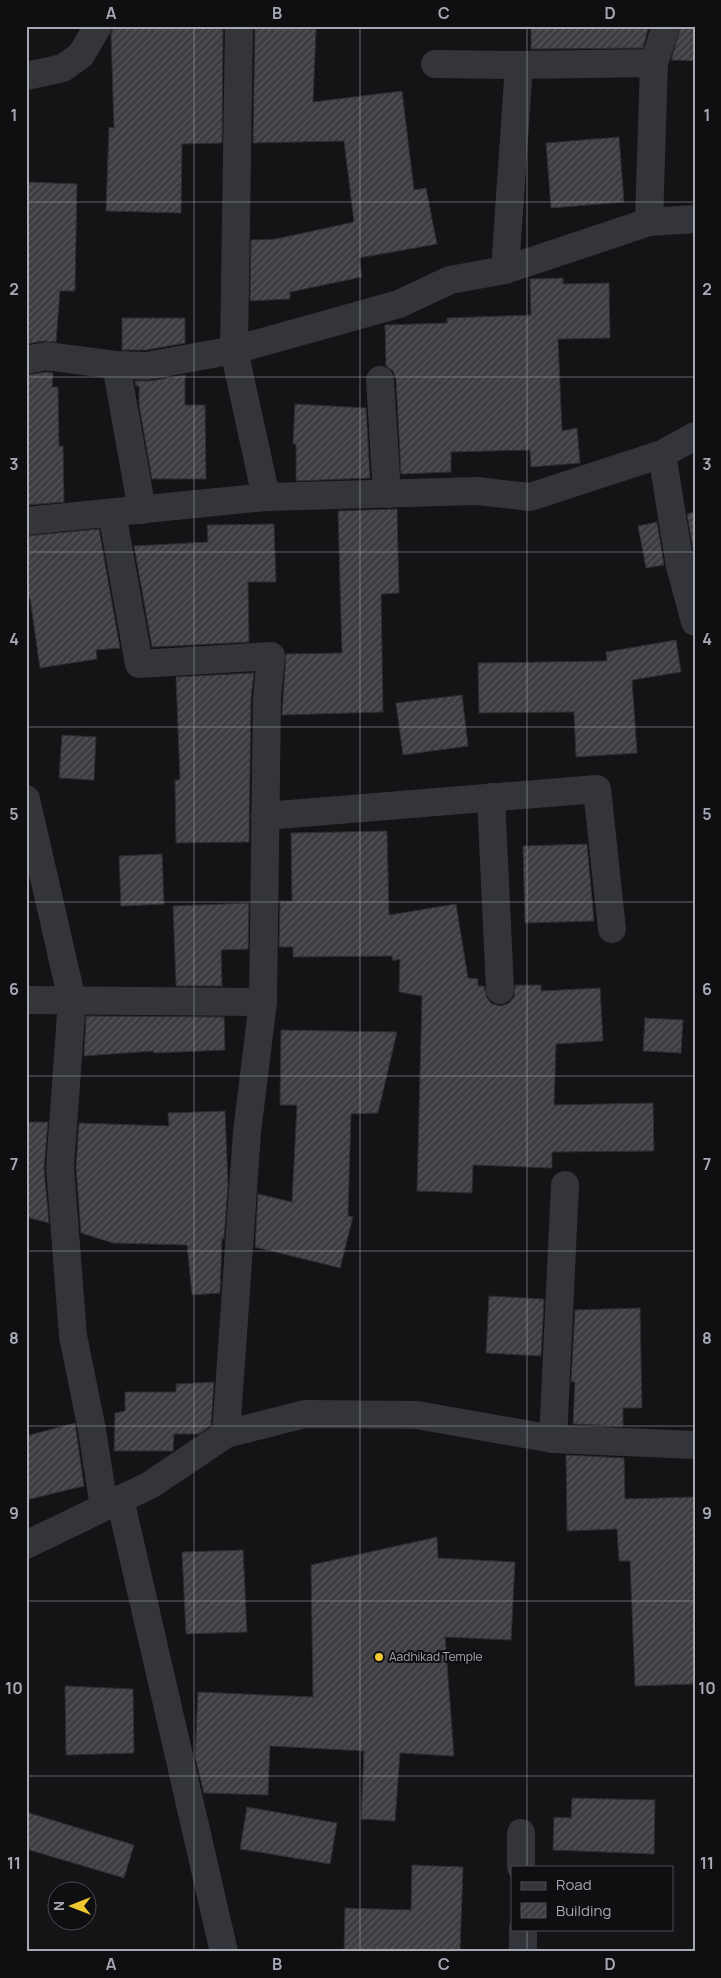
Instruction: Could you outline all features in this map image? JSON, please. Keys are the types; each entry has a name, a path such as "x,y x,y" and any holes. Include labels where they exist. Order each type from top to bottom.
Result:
{"street":[{"path":"26,76 63,68 81,55 98,26"},
{"path":"239,26 234,350 266,497"},
{"path":"649,222 654,63 666,26"},
{"path":"435,64 654,63"},
{"path":"505,270 520,65"},
{"path":"26,360 46,356 116,365 147,366 234,350 399,304 450,280 505,270 649,222 695,219"},
{"path":"116,365 142,510"},
{"path":"380,380 387,494"},
{"path":"26,521 266,497 477,491 530,497 662,454 695,436"},
{"path":"662,454 688,565 695,622"},
{"path":"112,513 139,664 271,656 267,698 263,1002 248,1132 226,1434"},
{"path":"265,816 597,789 612,929"},
{"path":"491,797 500,990"},
{"path":"26,799 72,1000 60,1167 73,1336 92,1430 224,1952"},
{"path":"26,1000 263,1002"},
{"path":"553,1439 565,1185"},
{"path":"26,1545 150,1485 226,1434 305,1414 417,1415 553,1439 695,1445"},
{"path":"521,1833 521,1866"},
{"path":"522,1930 523,1952"}],"building":[{"path":"114,26 223,26 222,143 182,144 181,213 106,211 109,127 114,128 111,34"},
{"path":"531,26 649,26 643,48 531,49"},
{"path":"681,26 695,26 695,61 671,60"},
{"path":"255,27 316,29 313,102 402,91 414,190 426,188 437,244 359,258 362,277 290,292 290,299 250,301 251,240 276,239 354,222 344,141 253,143"},
{"path":"619,137 624,202 551,208 546,143"},
{"path":"26,182 77,184 75,291 60,291 56,342 43,341 26,344"},
{"path":"563,278 563,284 609,283 610,338 558,339 562,431 577,428 580,463 531,467 530,450 451,452 451,472 401,474 396,379 393,371 386,366 385,325 447,323 447,318 531,315 530,279"},
{"path":"122,318 185,318 185,343 146,350 122,350"},
{"path":"53,373 52,387 58,387 59,446 63,446 64,502 26,505 26,375"},
{"path":"185,375 185,405 205,405 206,479 152,479 139,405 139,386 136,386 135,381 150,381"},
{"path":"295,404 366,408 370,478 296,481 296,444 293,444"},
{"path":"397,509 399,593 381,594 383,712 282,715 286,654 342,653 338,511"},
{"path":"695,512 695,550 693,549 687,514"},
{"path":"657,522 664,565 646,568 638,526"},
{"path":"274,524 276,582 248,582 249,642 152,647 134,546 208,542 207,525"},
{"path":"99,529 120,648 96,650 97,659 40,668 30,598 26,599 26,536"},
{"path":"676,640 681,672 632,680 637,753 576,757 574,712 479,713 478,663 607,661 606,652"},
{"path":"254,673 251,698 249,842 176,843 175,780 180,780 176,677"},
{"path":"462,695 468,746 403,755 396,703"},
{"path":"62,735 96,737 94,780 59,778"},
{"path":"387,831 389,915 456,904 468,978 478,979 478,986 484,986 487,998 492,1004 501,1006 509,1003 514,997 515,985 541,985 541,991 600,988 603,1041 556,1044 554,1105 653,1103 654,1151 552,1152 552,1168 473,1165 472,1193 417,1191 422,996 399,992 400,959 393,961 392,956 293,957 293,947 279,947 280,901 292,901 291,833"},
{"path":"587,844 594,921 525,923 523,846"},
{"path":"162,854 164,904 121,906 119,856"},
{"path":"249,903 248,949 221,950 222,986 176,986 173,906"},
{"path":"86,1016 224,1017 225,1050 154,1053 153,1051 84,1056"},
{"path":"645,1018 683,1020 681,1053 643,1051"},
{"path":"281,1030 397,1032 378,1113 351,1114 348,1216 353,1217 340,1268 255,1247 258,1194 292,1202 297,1105 280,1105"},
{"path":"225,1111 228,1186 224,1239 222,1238 220,1293 192,1295 187,1245 113,1243 81,1233 76,1167 79,1123 169,1126 168,1113"},
{"path":"26,1122 48,1122 44,1168 49,1223 26,1217"},
{"path":"489,1296 544,1299 541,1356 486,1353"},
{"path":"640,1308 642,1408 623,1408 623,1426 573,1424 575,1382 571,1382 575,1310"},
{"path":"214,1382 211,1425 199,1434 174,1434 173,1451 114,1451 115,1413 125,1411 125,1392 176,1392 176,1384"},
{"path":"75,1423 84,1486 26,1500 26,1436"},
{"path":"566,1455 624,1458 625,1499 695,1497 695,1684 635,1686 630,1561 619,1561 617,1529 567,1531"},
{"name":"Aadhikad Temple","path":"437,1537 438,1558 515,1562 511,1640 445,1637 454,1756 400,1753 395,1821 361,1819 364,1751 270,1746 268,1795 204,1793 195,1757 198,1692 313,1697 311,1565"},
{"path":"243,1550 247,1632 186,1634 182,1552"},
{"path":"65,1686 133,1689 134,1753 66,1755"},
{"path":"572,1798 655,1800 654,1854 553,1850 554,1817 571,1818"},
{"path":"247,1807 337,1823 330,1864 240,1849"},
{"path":"26,1812 134,1845 124,1878 26,1849"},
{"path":"412,1865 463,1867 460,1952 344,1952 345,1908 411,1910"}],"place":[{"name":"Aadhikad Temple","path":"379,1657"}]}
